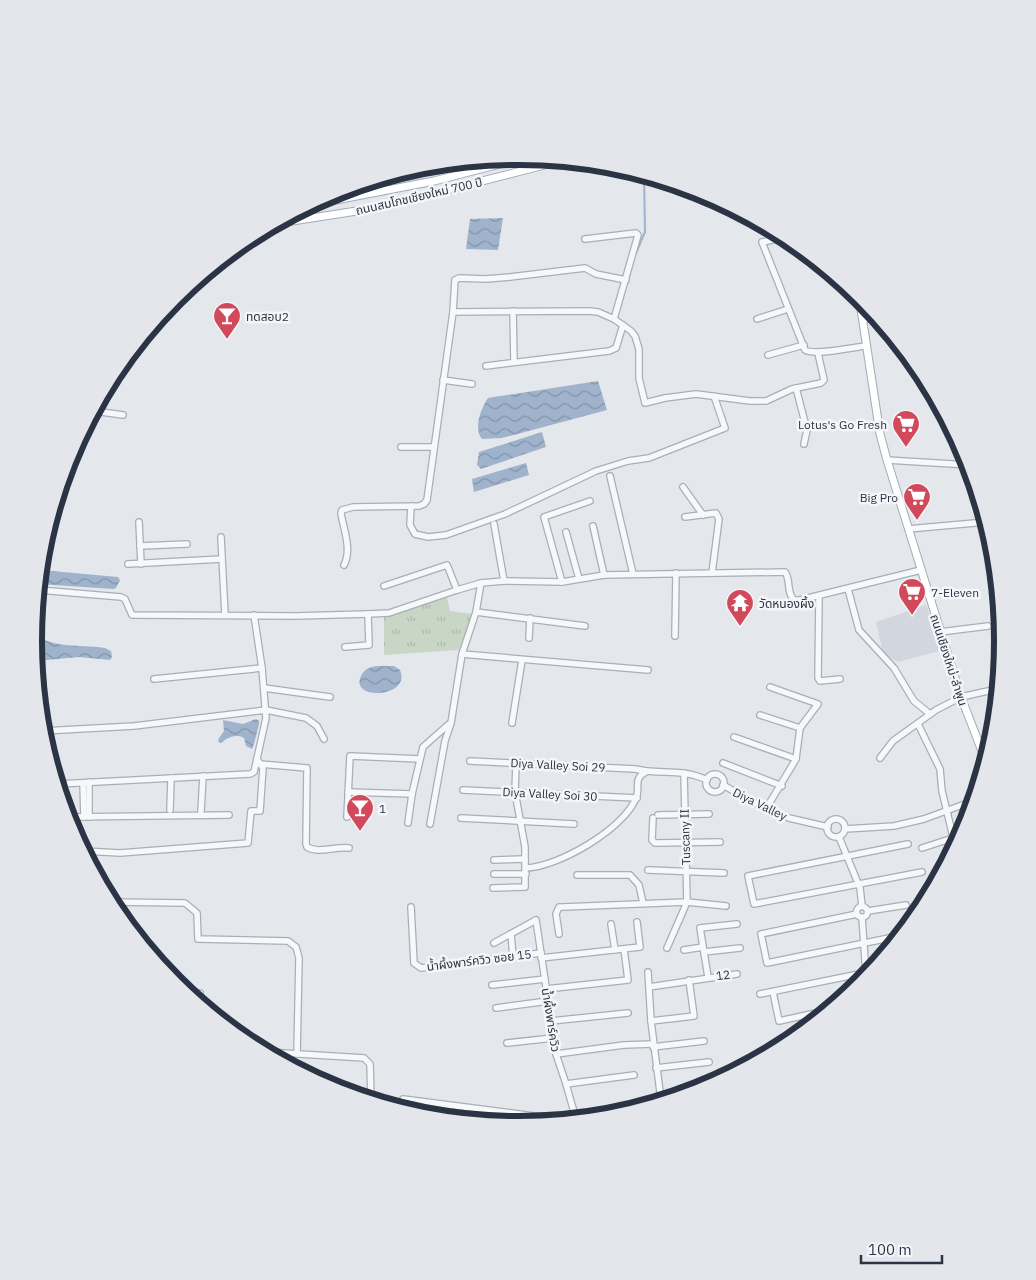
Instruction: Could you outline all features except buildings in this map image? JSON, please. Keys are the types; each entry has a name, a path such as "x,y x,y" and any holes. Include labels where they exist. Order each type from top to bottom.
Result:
{"main road":[{"name":"ถนนสมโภชเชียงใหม่ 700 ปี","path":"342,199 434,181 493,166"},
{"name":"ถนนสมโภชเชียงใหม่ 700 ปี","path":"295,221 376,208 541,166"},
{"name":"ถนนเชียงใหม่-ลำพูน","path":"861,311 880,434 887,460 961,697 981,748"}],"street":[{"path":"585,239 637,234 614,320"},
{"path":"774,240 762,242 804,348 809,353 818,353 866,346"},
{"path":"344,565 347,560 348,547 341,514 342,510 353,507 411,506 424,504 427,500 453,312 455,280 459,278 486,279 510,277 585,268 596,274 626,280"},
{"path":"757,319 788,309"},
{"path":"453,312 598,312 623,325 631,331 638,341 639,378 645,403 696,394 750,401 766,400 781,392 821,383 824,380 818,353"},
{"path":"513,312 514,362"},
{"path":"862,319 868,319"},
{"path":"486,366 613,350 619,342 623,325"},
{"path":"768,355 804,348"},
{"path":"443,380 472,384"},
{"path":"796,388 807,430 804,444"},
{"path":"411,506 410,525 415,534 428,537 446,535 505,514 596,471 628,460 649,458 725,428 714,396"},
{"path":"101,412 123,415"},
{"path":"401,447 434,447"},
{"path":"887,460 959,464"},
{"path":"610,476 633,574"},
{"path":"683,487 703,515"},
{"path":"562,582 544,517 590,501"},
{"path":"685,517 716,513 719,519 712,573"},
{"path":"139,522 141,564"},
{"path":"908,529 978,523"},
{"path":"494,524 504,581"},
{"path":"593,526 604,575"},
{"path":"566,532 579,579"},
{"path":"221,537 225,616"},
{"path":"140,546 187,544"},
{"path":"128,564 222,559"},
{"path":"384,586 448,565 457,590"},
{"path":"46,591 121,597 125,599 132,615 295,616 389,613 481,583 504,581 562,582 604,575 633,574 785,572 791,597 794,600 848,589 921,570"},
{"path":"675,636 676,573"},
{"path":"430,824 445,741 451,723 462,654 476,612 481,583"},
{"path":"848,589 859,630 894,668 914,701 930,714"},
{"path":"818,596 818,678 820,681 840,679"},
{"path":"476,612 585,626"},
{"path":"345,647 369,645 368,614"},
{"path":"254,615 266,710 259,762 254,772"},
{"path":"529,638 530,618"},
{"path":"940,632 988,626"},
{"path":"462,654 648,670"},
{"path":"512,723 522,660"},
{"path":"154,679 262,668"},
{"path":"766,809 782,786 796,759 800,728 818,704 770,687"},
{"path":"264,688 330,697"},
{"path":"880,758 893,741 930,714 961,697 990,691"},
{"path":"52,731 134,726 266,710 306,718 317,726 324,738"},
{"path":"760,715 800,728"},
{"path":"408,823 412,794 423,747 451,723"},
{"path":"918,724 940,769 952,833"},
{"path":"734,737 796,759"},
{"path":"347,817 350,756 420,759"},
{"name":"Diya Valley Soi 29","path":"470,761 635,769 646,772"},
{"path":"93,851 120,853 248,843 251,811 260,811 263,768 259,762"},
{"path":"259,762 307,768 305,814 307,847 317,850 340,847 349,848"},
{"path":"493,888 525,887 525,847 515,792 516,763"},
{"path":"722,763 782,786"},
{"path":"65,784 263,772"},
{"path":"494,874 526,871 575,852 615,825 628,813 637,798 638,778 646,772"},
{"name":"Diya Valley","path":"646,772 684,772 706,780"},
{"name":"Tuscany II","path":"684,772 686,902"},
{"name":"Diya Valley","path":"718,774 722,777 723,785 720,790 712,791 708,788 706,780 710,776 718,774"},
{"path":"201,811 203,776"},
{"path":"170,810 171,778"},
{"path":"86,783 87,817"},
{"name":"Diya Valley","path":"723,785 766,809 788,818 828,827 832,820 838,819 844,824 845,829 894,826 924,819 964,805"},
{"name":"Diya Valley Soi 30","path":"463,790 637,798"},
{"path":"348,792 412,794"},
{"path":"709,814 655,816 653,842 720,842"},
{"path":"77,817 229,815"},
{"path":"461,818 574,824"},
{"path":"828,827 830,835 838,837 843,834 845,829"},
{"path":"838,837 858,884 862,906"},
{"path":"922,848 947,843"},
{"path":"908,844 748,876 754,904 922,872"},
{"path":"494,860 525,859"},
{"path":"648,870 724,873"},
{"path":"577,875 630,875 639,885 643,903"},
{"path":"122,902 186,903 196,913 198,939 288,941 296,947 299,958 297,1054"},
{"path":"667,948 686,902"},
{"path":"559,934 556,914 559,907 686,902 726,906"},
{"path":"888,938 767,963 761,934 866,915 868,911 906,905"},
{"path":"862,906 866,907 868,911"},
{"path":"862,906 856,910 859,916 866,963"},
{"name":"น้ำผึ้งพาร์ควิว ซอย 15","path":"411,907 414,963 421,968 513,956 541,956 640,947 638,922"},
{"name":"น้ำผึ้งพาร์ควิว","path":"511,934 536,920 556,1054 574,1112"},
{"path":"611,924 615,950"},
{"path":"708,977 700,928 737,924"},
{"path":"494,943 511,934 513,956"},
{"path":"684,950 740,948"},
{"path":"546,989 628,980 624,949"},
{"path":"648,972 653,1046 660,1093"},
{"name":"12","path":"649,987 737,974"},
{"path":"760,994 854,975"},
{"path":"492,985 545,978"},
{"path":"651,1021 694,1016 689,980"},
{"path":"773,992 779,1021 811,1014"},
{"path":"496,1008 548,1001"},
{"path":"551,1021 628,1013"},
{"path":"507,1043 553,1038"},
{"path":"556,1054 624,1045 653,1046 704,1041"},
{"path":"282,1053 364,1058 370,1064 372,1092"},
{"path":"656,1068 709,1062"},
{"path":"566,1084 634,1075"},
{"path":"403,1099 529,1115"}],"shaded area":[{"path":"926,605 943,650 898,662 883,653 876,622"}],"green space":[{"path":"447,597 450,611 472,614 459,650 384,655 384,616"}],"water":[{"path":"503,218 498,250 466,249 470,219"},
{"path":"598,381 607,410 502,438 482,439 479,435 479,418 488,398"},
{"path":"542,432 546,447 481,469 477,465 479,452"},
{"path":"526,463 529,475 474,492 472,479"},
{"path":"48,571 118,577 120,580 116,588 46,584"},
{"path":"42,638 62,645 105,648 111,651 112,657 110,660 79,657 43,660"},
{"path":"377,666 394,666 400,670 401,679 397,686 390,691 381,693 364,690 360,684 362,674 367,669"},
{"path":"256,719 259,721 259,724 252,749 246,746 244,738 238,736 226,739 221,743 218,742 224,731 223,720 243,724"}],"waterway":[{"path":"636,253 645,232 644,182"}],"place":[{"name":"ทดสอบ2","path":"227,340"},
{"name":"Lotus's Go Fresh","path":"906,448"},
{"name":"Big Pro","path":"917,521"},
{"name":"7-Eleven","path":"912,616"},
{"name":"วัดหนองผึ้ง","path":"740,627"},
{"name":"1","path":"360,832"}]}
